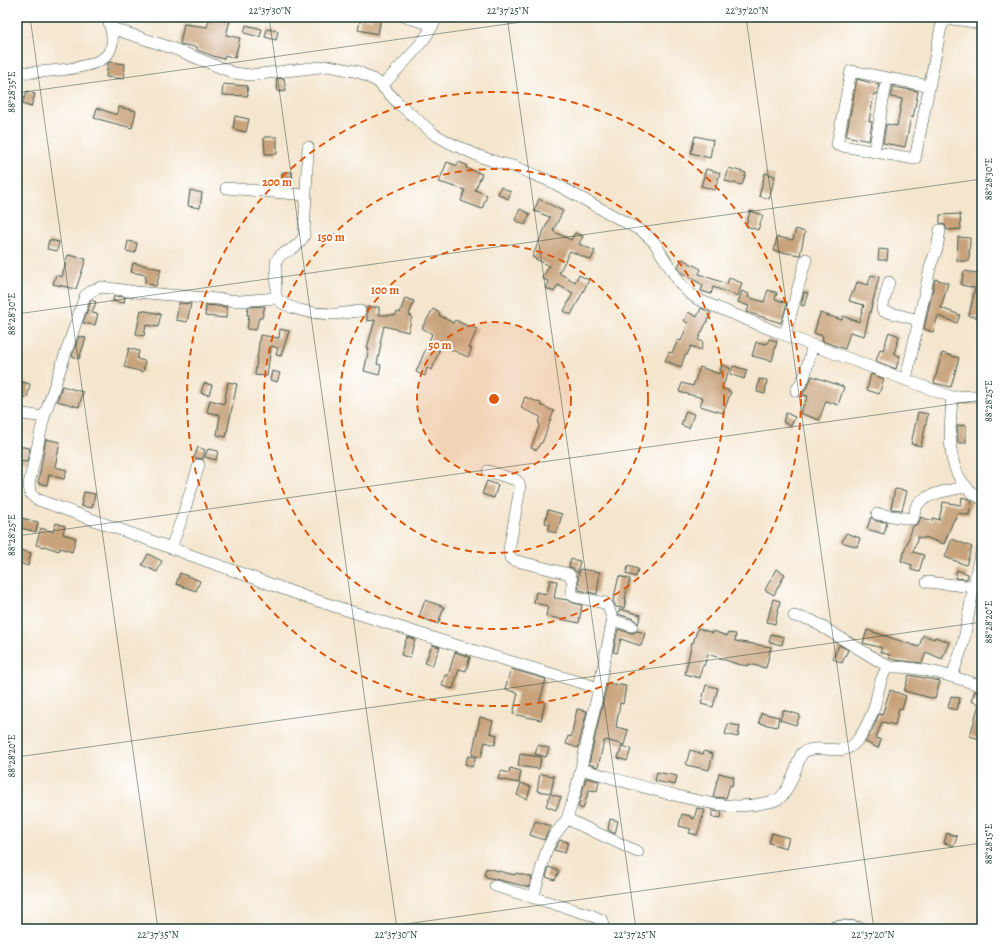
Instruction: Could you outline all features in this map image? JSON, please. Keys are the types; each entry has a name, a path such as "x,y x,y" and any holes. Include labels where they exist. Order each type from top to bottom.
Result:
{"street":[{"path":"382,86 425,38 435,21 405,17"},
{"path":"929,86 851,71 837,145 915,160 941,27 945,21 959,19 982,24"},
{"path":"109,22 234,73 251,75 329,66 359,72 378,82 398,103 434,134 479,156 518,168 552,182 643,232 654,242 681,285 699,300 785,335 952,397 973,396"},
{"path":"17,72 75,68 91,64 104,58 110,52 112,43 109,22"},
{"path":"874,152 887,78"},
{"path":"308,147 304,236 300,243 292,250 282,253 278,257 276,262 276,298 280,303 286,306 309,311 331,314 360,311"},
{"path":"226,188 306,195"},
{"path":"906,379 931,264 937,249 940,230"},
{"path":"785,335 806,259"},
{"path":"889,282 882,309 883,311 919,320"},
{"path":"276,298 240,301 102,288 93,290 85,296 44,417 29,484 30,493 36,499 320,601 452,644 599,688"},
{"path":"796,391 804,378 813,345"},
{"path":"952,397 950,435 952,460 965,487 982,499"},
{"path":"17,413 44,417"},
{"path":"171,548 199,465"},
{"path":"488,471 516,480 519,483 520,488 509,550 510,558 569,574 572,580 572,595 605,603 608,606 613,621 576,790 567,819 550,841 533,898"},
{"path":"877,514 913,519 915,508 922,500 935,494 965,487"},
{"path":"952,676 963,645 982,551"},
{"path":"927,582 965,586 974,585"},
{"path":"794,616 804,618 818,624 888,667 908,668 952,676 982,686"},
{"path":"613,621 632,626"},
{"path":"581,769 650,789 710,803 736,806 755,805 773,801 781,797 787,790 802,753 806,750 813,748 839,750 848,749 855,744 864,733 873,710 884,672 888,667"},
{"path":"567,819 638,852"},
{"path":"494,886 591,915 602,920 604,929"}],"lane":[{"path":"819,929 840,922 878,929"}],"building":[{"path":"210,17 231,17 226,35 240,38 235,58 225,55 224,59 216,57 197,50 197,47 180,44 184,24 207,27"},
{"path":"372,17 381,17 378,34 358,30 361,18 372,20"},
{"path":"246,25 262,29 260,37 244,33"},
{"path":"267,29 278,31 276,40 265,37"},
{"path":"108,63 125,64 124,79 106,77"},
{"path":"284,78 286,91 278,92 276,79"},
{"path":"857,79 879,85 877,94 874,94 869,121 872,122 869,141 846,136"},
{"path":"223,84 247,86 248,96 222,95"},
{"path":"893,87 918,91 913,118 911,117 905,147 883,143 886,124 897,126 901,105 902,99 891,97"},
{"path":"27,91 35,94 31,107 22,104"},
{"path":"119,107 136,111 132,128 94,118 97,108 117,115"},
{"path":"235,116 249,119 246,132 233,129"},
{"path":"695,136 713,140 710,158 691,153"},
{"path":"264,137 277,137 277,154 265,154"},
{"path":"447,162 457,166 458,162 467,165 466,168 482,174 475,190 487,195 482,209 461,201 465,190 439,182"},
{"path":"729,168 746,173 742,185 725,181"},
{"path":"706,169 720,173 715,190 701,186"},
{"path":"282,172 292,172 292,185 282,185"},
{"path":"765,173 775,176 769,199 759,196"},
{"path":"501,187 511,192 508,199 498,194"},
{"path":"190,190 202,193 200,208 188,206"},
{"path":"539,199 563,211 553,231 571,240 575,233 583,236 579,244 595,251 591,260 570,251 559,273 575,282 579,275 589,280 571,315 564,311 573,293 558,285 554,292 546,288 549,282 542,278 549,266 532,257 550,217 534,211"},
{"path":"520,209 530,214 525,225 515,220"},
{"path":"750,211 763,215 758,230 746,226"},
{"path":"960,214 961,229 947,230 945,225 940,223 940,215"},
{"path":"796,229 805,232 800,255 774,251 777,237 793,240"},
{"path":"958,237 970,238 969,261 957,261"},
{"path":"49,240 59,242 57,251 47,249"},
{"path":"128,241 137,243 135,253 126,251"},
{"path":"879,249 888,250 887,260 878,260"},
{"path":"68,255 86,259 76,289 53,284 56,275 62,277"},
{"path":"682,259 701,269 699,274 727,284 729,278 742,283 738,296 713,287 711,294 701,291 703,285 682,273 679,269 678,266"},
{"path":"133,263 161,269 156,286 145,283 146,275 131,272"},
{"path":"964,271 977,273 978,271 982,271 982,318 969,316 975,288 961,285"},
{"path":"871,275 879,277 864,336 850,332 845,349 822,341 823,336 814,333 820,313 842,320 843,316 859,322 864,305 849,301 857,282 868,285"},
{"path":"935,279 948,283 941,308 960,315 957,323 938,316 933,332 924,329"},
{"path":"768,290 777,293 775,299 787,303 781,323 747,312 749,306 738,302 742,291 749,294 748,297 764,302"},
{"path":"804,292 808,293 804,306 801,305"},
{"path":"114,296 125,297 124,303 113,301"},
{"path":"405,298 414,301 409,315 412,316 408,332 384,326 377,364 381,365 379,375 364,371 369,349 367,348 375,320 367,321 367,307 379,307 379,315 396,315 397,312 400,313"},
{"path":"91,300 96,302 92,313 98,314 95,325 83,323"},
{"path":"179,303 191,304 187,322 176,320"},
{"path":"206,305 227,307 226,318 205,316"},
{"path":"265,306 262,318 259,318 256,330 247,329 249,315 247,315 248,307"},
{"path":"701,308 711,313 698,340 703,342 701,350 691,346 687,355 685,355 681,367 665,361 669,352 672,353 678,340 681,341 688,323 684,321 688,312 697,317"},
{"path":"433,309 440,313 439,315 453,323 455,320 477,329 469,348 472,348 468,357 441,345 432,370 427,368 425,376 416,372 432,334 422,328"},
{"path":"141,310 161,314 158,327 146,325 144,336 136,334"},
{"path":"280,329 289,331 281,356 276,355 278,348 271,346 267,376 255,375 260,335 279,338"},
{"path":"889,332 899,336 894,354 900,356 896,369 876,361 880,349 883,350"},
{"path":"79,336 86,338 79,359 72,356"},
{"path":"769,339 777,341 772,361 752,356 756,342 767,344"},
{"path":"129,348 139,351 137,359 145,361 143,372 124,367"},
{"path":"942,353 959,358 951,387 934,383"},
{"path":"722,365 730,368 722,388 731,392 723,413 700,406 703,398 679,392 682,383 693,386 700,367 719,374"},
{"path":"733,366 747,370 744,379 730,374"},
{"path":"272,371 280,373 277,382 270,380"},
{"path":"871,374 884,379 879,394 867,390"},
{"path":"812,376 844,387 838,405 826,401 819,420 800,413 808,396 802,395"},
{"path":"759,379 767,380 765,394 757,392"},
{"path":"18,381 30,384 27,398 17,396"},
{"path":"228,382 237,384 226,437 217,435 220,415 207,412 210,400 224,404"},
{"path":"204,383 212,385 209,395 201,393"},
{"path":"62,386 83,392 79,407 57,401"},
{"path":"525,397 541,403 540,405 554,411 542,443 540,443 537,450 531,448 541,417 521,408"},
{"path":"686,411 694,414 689,428 681,425"},
{"path":"918,412 928,414 921,446 911,444"},
{"path":"786,413 795,417 791,426 783,422"},
{"path":"966,425 966,443 958,443 957,426"},
{"path":"46,439 60,442 55,467 67,470 64,479 49,475 47,485 38,483"},
{"path":"17,446 30,448 27,462 17,461"},
{"path":"198,447 205,450 203,459 194,458"},
{"path":"208,449 218,451 216,460 205,457"},
{"path":"487,481 498,485 494,498 482,494"},
{"path":"895,489 907,491 902,510 891,509"},
{"path":"84,492 95,494 92,508 81,506"},
{"path":"962,497 972,500 969,515 957,513 944,544 925,537 924,539 918,537 913,552 924,555 919,572 911,570 912,565 901,561 913,526 918,524 921,517 932,521 933,518 939,520 943,502 961,505"},
{"path":"548,510 562,514 557,533 548,531 550,524 545,523"},
{"path":"17,517 38,522 36,532 17,527"},
{"path":"871,517 876,521 887,522 884,534 867,529"},
{"path":"56,523 65,526 63,534 76,538 72,552 60,548 59,551 36,545 41,528 53,532"},
{"path":"846,533 860,538 857,547 842,542"},
{"path":"952,539 972,547 966,565 945,557"},
{"path":"17,549 31,553 28,566 17,562"},
{"path":"148,554 162,561 157,572 142,565"},
{"path":"571,559 580,561 577,573 573,568 569,567"},
{"path":"628,566 638,569 636,577 626,574"},
{"path":"580,569 600,572 597,594 579,590 578,576"},
{"path":"776,569 785,574 774,595 765,590"},
{"path":"957,570 968,574 967,579 955,578"},
{"path":"180,573 200,581 196,591 176,584"},
{"path":"619,576 630,579 624,608 616,607 613,601"},
{"path":"550,580 557,581 554,598 568,600 582,605 579,623 546,616 548,606 534,603 536,592 547,594"},
{"path":"773,599 780,601 775,624 767,622"},
{"path":"425,600 444,607 438,624 419,617"},
{"path":"620,609 641,615 638,624 634,619 618,614"},
{"path":"698,628 727,636 728,633 736,634 735,641 771,647 766,668 749,664 748,666 737,664 708,654 704,666 702,666 700,678 685,674 692,642 693,643"},
{"path":"618,629 630,633 637,631 645,633 641,646 621,639 617,653 613,652"},
{"path":"867,630 919,647 923,635 949,642 942,659 926,652 922,663 894,660 889,658 890,655 880,652 882,648 863,643"},
{"path":"771,634 784,637 782,645 769,642"},
{"path":"407,637 415,639 410,658 401,655"},
{"path":"432,645 440,647 432,666 425,663"},
{"path":"839,645 848,650 842,663 833,659"},
{"path":"455,652 470,657 466,671 459,669 453,689 442,686 445,675 448,676"},
{"path":"511,669 546,679 540,701 545,702 541,720 513,714 518,693 505,689"},
{"path":"909,675 940,681 935,699 904,691"},
{"path":"607,683 626,686 623,704 620,703 616,727 628,730 624,745 606,740 604,741 598,767 589,764"},
{"path":"706,685 718,688 713,707 701,704"},
{"path":"890,690 906,696 902,709 899,708 895,725 882,722 876,738 881,740 878,748 865,742 872,731 879,714 882,715"},
{"path":"975,691 982,693 982,740 970,736 979,704 971,701"},
{"path":"951,696 960,698 957,710 948,708"},
{"path":"577,709 587,711 578,748 566,744 568,736 571,737"},
{"path":"783,710 800,715 796,725 780,720"},
{"path":"761,713 779,717 777,727 759,723"},
{"path":"480,717 493,721 490,733 497,735 495,745 485,742 481,757 472,755"},
{"path":"728,724 740,726 738,737 725,734"},
{"path":"538,745 549,748 546,757 535,754"},
{"path":"622,746 631,749 627,761 618,758"},
{"path":"690,750 703,754 704,751 713,754 709,770 686,765"},
{"path":"520,754 541,757 539,769 518,766"},
{"path":"468,756 476,758 472,767 465,764"},
{"path":"510,768 521,771 519,783 498,779 501,771 509,773"},
{"path":"657,772 677,776 675,785 655,781"},
{"path":"719,773 734,777 732,786 730,785 726,798 713,797"},
{"path":"540,774 554,776 551,793 537,791"},
{"path":"586,778 599,781 597,791 589,790 583,809 578,807"},
{"path":"521,783 531,787 527,799 517,795"},
{"path":"550,794 561,797 556,810 546,806"},
{"path":"697,808 705,810 697,835 689,833 691,829 679,826 682,814 690,816 694,819"},
{"path":"712,811 722,812 721,818 712,817"},
{"path":"610,819 618,821 615,834 608,830"},
{"path":"535,821 551,826 544,840 530,835"},
{"path":"772,833 789,838 786,848 769,843"},
{"path":"947,833 957,836 954,846 944,843"},
{"path":"560,840 568,842 565,853 554,850"},
{"path":"549,867 559,871 555,880 546,877"},
{"path":"486,868 515,875 516,873 532,877 529,887 486,877 486,875 484,875"}]}
